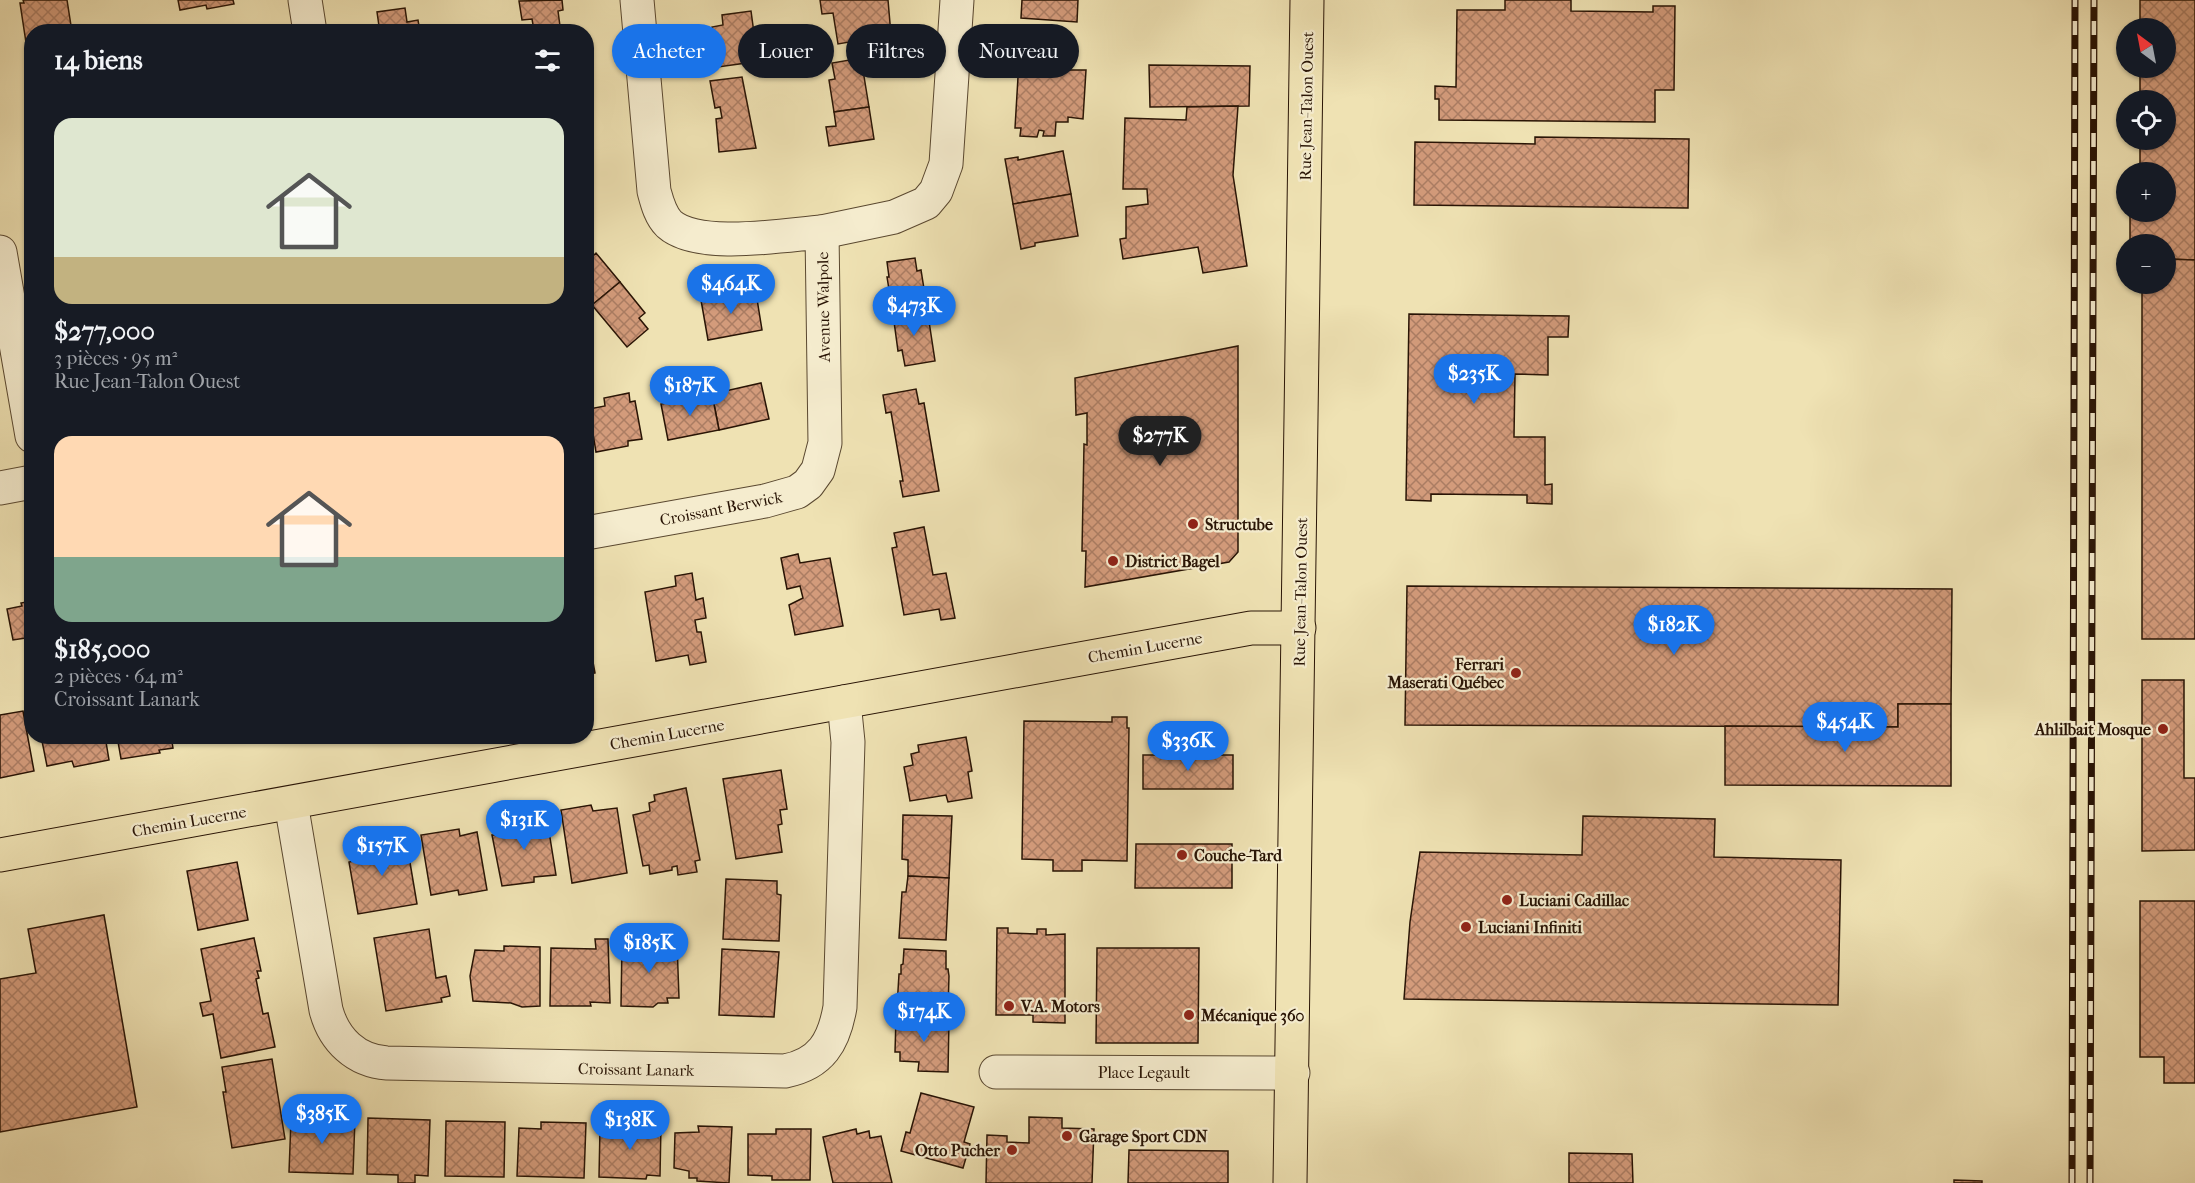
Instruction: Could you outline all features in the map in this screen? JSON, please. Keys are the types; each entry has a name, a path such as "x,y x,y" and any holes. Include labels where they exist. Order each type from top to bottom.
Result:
{"main road":[{"name":"Rue Jean-Talon Ouest","path":"1290,1183 1307,0"},
{"name":"Chemin Lucerne","path":"0,855 1251,628 1299,628"}],"street":[{"path":"305,0 309,24"},
{"name":"Avenue Walpole","path":"637,0 654,190 659,209 668,223 683,233 706,238 743,238 822,232 825,443"},
{"path":"822,232 894,217 926,202 936,191 946,164 957,0"},
{"path":"0,252 24,390"},
{"name":"Croissant Berwick","path":"594,532 765,501 797,492 808,484 818,470 825,443"},
{"path":"0,488 24,484"},
{"name":"Croissant Lanark","path":"291,803 326,1010 337,1036 359,1055 375,1062 387,1063 785,1071 805,1066 821,1053 832,1037 839,1013 848,742 844,702"},
{"name":"Place Legault","path":"996,1072 1293,1073"}],"building":[{"path":"23,0 67,0 71,24 24,24 24,29 20,3 24,3"},
{"path":"178,0 233,0 234,4 207,9 206,5 180,10"},
{"path":"562,0 563,10 558,11 560,24 533,24 532,19 522,20 519,1"},
{"path":"820,0 888,0 890,24 846,24 846,43 838,44 833,13 822,14"},
{"path":"1022,0 1078,0 1077,22 1021,18"},
{"path":"1505,0 1571,0 1571,11 1653,12 1653,6 1675,6 1674,90 1655,90 1655,122 1439,120 1439,99 1435,99 1435,86 1456,87 1457,10 1505,10"},
{"path":"2140,0 2195,0 2195,260 2176,259 2176,234 2130,234 2130,222 2176,222 2176,162 2140,162 2140,150 2176,150 2176,90 2140,90 2140,78 2176,78 2176,18 2140,18"},
{"path":"405,8 407,22 418,20 419,24 379,24 377,12"},
{"path":"751,11 753,24 738,24 738,64 726,66 726,24 723,24 722,15"},
{"path":"846,61 846,78 864,78 869,107 834,112 829,80 835,79 834,63"},
{"path":"1149,65 1250,66 1249,106 1150,107"},
{"path":"1079,70 1086,70 1083,119 1068,117 1068,122 1056,122 1055,136 1043,136 1044,131 1039,130 1037,137 1020,136 1021,128 1015,128 1018,78 1079,78"},
{"path":"742,78 756,148 719,152 716,119 722,118 720,107 715,108 710,81"},
{"path":"1238,106 1233,175 1247,266 1203,273 1198,247 1123,259 1120,239 1126,238 1126,207 1148,204 1147,189 1123,189 1125,118 1186,120 1187,107"},
{"path":"869,107 874,139 829,146 826,127 836,126 834,112"},
{"path":"1535,137 1689,139 1688,208 1414,205 1415,142 1535,144"},
{"path":"1063,151 1071,194 1013,204 1005,159 1018,157 1018,160"},
{"path":"1071,194 1078,236 1035,243 1035,246 1021,249 1013,204"},
{"path":"596,253 620,282 594,303 594,255"},
{"path":"915,258 917,271 921,270 927,308 893,314 887,262"},
{"path":"2176,259 2195,260 2195,639 2142,639 2142,294 2176,294"},
{"path":"620,282 645,313 639,318 648,329 627,347 594,307 594,303"},
{"path":"741,292 742,295 756,293 762,330 708,340 701,300"},
{"path":"927,308 935,361 905,366 902,350 898,351 893,314"},
{"path":"1409,314 1569,316 1568,337 1548,337 1548,375 1515,374 1514,437 1545,437 1545,485 1552,484 1552,504 1527,503 1527,495 1431,494 1431,501 1406,500"},
{"path":"1238,346 1238,552 1229,562 1085,587 1086,551 1082,551 1084,444 1087,445 1087,413 1076,415 1075,378"},
{"path":"761,383 769,419 719,430 712,394"},
{"path":"916,389 919,404 924,403 939,491 903,497 900,481 903,481 891,412 886,413 883,395"},
{"path":"629,393 630,402 635,401 642,439 628,441 628,446 596,452 594,408 605,406 604,398"},
{"path":"712,394 719,430 668,440 661,404"},
{"path":"924,527 933,575 946,573 955,618 941,620 939,609 904,615 892,548 897,547 894,533"},
{"path":"798,554 800,563 830,558 843,626 795,635 789,605 803,598 800,586 787,589 781,558"},
{"path":"692,573 696,600 703,598 706,618 695,620 697,632 701,632 706,662 690,665 688,655 656,661 645,592 676,586 675,576"},
{"path":"1407,586 1952,589 1951,704 1898,704 1898,727 1405,725"},
{"path":"24,602 24,638 13,640 7,609 22,606 21,603"},
{"name":"Ahlilbait Mosque","path":"2142,680 2184,680 2184,778 2195,778 2195,850 2142,851"},
{"path":"1898,704 1951,704 1951,786 1725,785 1725,726 1898,727"},
{"path":"23,711 24,744 29,744 34,771 0,778 0,715"},
{"path":"1112,717 1127,717 1127,728 1129,728 1127,861 1082,860 1082,871 1053,871 1053,860 1022,859 1024,721 1112,722"},
{"path":"966,737 972,771 968,772 972,798 948,802 946,795 910,801 904,767 913,765 911,754 919,752 918,745"},
{"path":"43,744 106,744 109,760 74,767 72,761 47,766"},
{"path":"118,744 172,744 173,748 159,750 160,753 121,759"},
{"path":"1143,755 1233,755 1233,789 1143,789"},
{"path":"781,770 787,809 780,810 782,824 778,825 782,852 736,859 723,779"},
{"path":"686,788 700,860 695,861 697,872 678,875 677,866 672,867 672,870 650,874 649,865 643,866 633,815 650,811 649,803 655,801 654,795"},
{"path":"591,805 593,811 617,808 627,873 572,883 561,810"},
{"path":"546,813 556,875 534,877 534,882 502,886 492,835 495,835 495,829 508,827 509,832 514,831 512,819"},
{"path":"903,815 952,816 949,878 908,876 908,860 902,859"},
{"path":"1583,816 1715,819 1714,857 1841,860 1838,1005 1404,999 1410,922 1420,852 1582,855"},
{"path":"459,829 460,836 477,832 487,890 459,895 458,890 431,895 421,835"},
{"path":"406,839 417,904 358,914 349,862 354,861 352,848"},
{"path":"1136,844 1232,844 1232,888 1135,888"},
{"path":"237,862 248,920 198,930 187,871"},
{"path":"908,876 949,878 946,940 899,938 902,892 906,892"},
{"path":"726,879 777,881 777,894 781,895 779,941 723,939"},
{"path":"2140,901 2195,901 2195,1083 2164,1083 2164,1057 2140,1057"},
{"path":"104,915 137,1107 0,1132 0,979 36,973 28,929"},
{"path":"997,928 1008,928 1008,933 1037,934 1037,929 1046,929 1046,935 1065,934 1065,1023 1033,1022 1033,1015 996,1015"},
{"path":"429,929 436,978 446,976 450,996 441,998 442,1002 386,1011 374,938"},
{"path":"254,938 261,971 257,971 259,978 256,979 263,1014 268,1013 275,1047 221,1058 213,1014 203,1016 200,1003 211,1001 201,949"},
{"path":"595,939 608,939 610,1003 590,1002 591,1006 550,1006 551,948 596,949"},
{"path":"622,943 677,943 679,998 667,998 668,1003 658,1003 653,1007 621,1006"},
{"path":"504,946 540,947 540,1006 522,1007 511,1003 473,1001 470,976 475,950 504,951"},
{"path":"1097,948 1199,948 1198,1043 1096,1043"},
{"path":"722,949 779,952 774,1017 719,1015"},
{"path":"904,949 946,951 946,969 948,969 949,976 948,1009 897,1007 899,974 901,974 903,964"},
{"path":"896,1018 949,1020 948,1072 918,1071 919,1062 900,1061 900,1052 895,1052"},
{"path":"272,1059 285,1139 232,1148 223,1092 226,1092 222,1067"},
{"path":"921,1093 974,1107 964,1142 970,1144 963,1168 901,1151 906,1132 910,1133"},
{"path":"308,1116 355,1118 353,1174 289,1172 291,1120 308,1120"},
{"path":"1029,1117 1062,1118 1062,1128 1094,1129 1092,1183 986,1183 987,1135 1007,1136 1007,1142 1029,1143"},
{"path":"368,1118 430,1120 428,1176 415,1175 415,1183 398,1183 398,1175 367,1174"},
{"path":"446,1121 505,1122 504,1177 445,1176"},
{"path":"541,1122 586,1123 584,1178 517,1176 519,1128 541,1129"},
{"path":"623,1124 661,1124 660,1176 647,1175 646,1179 599,1177 600,1128 623,1128"},
{"path":"698,1126 732,1127 729,1183 697,1181 697,1178 689,1178 689,1171 674,1168 675,1133 699,1132"},
{"path":"776,1129 811,1129 810,1180 772,1180 772,1176 748,1175 748,1134 776,1134"},
{"path":"856,1129 857,1134 869,1131 870,1138 881,1136 892,1183 833,1183 823,1137"},
{"path":"1129,1150 1228,1151 1228,1183 1128,1183"},
{"path":"1569,1153 1632,1154 1633,1183 1569,1183"},
{"path":"1954,1180 1982,1181 1982,1183 1954,1183"}],"railway":[{"path":"2072,1183 2075,0"},
{"path":"2090,1183 2094,0"}],"place":[{"name":"Structube","path":"1193,524"},
{"name":"District Bagel","path":"1113,561"},
{"name":"Ferrari Maserati Québec","path":"1516,673"},
{"name":"Ahlilbait Mosque","path":"2163,729"},
{"name":"Couche-Tard","path":"1182,855"},
{"name":"Luciani Cadillac","path":"1507,900"},
{"name":"Luciani Infiniti","path":"1466,927"},
{"name":"V.A. Motors","path":"1009,1006"},
{"name":"Mécanique 360","path":"1189,1015"},
{"name":"Garage Sport CDN","path":"1067,1136"},
{"name":"Otto Pucher","path":"1012,1150"}]}
